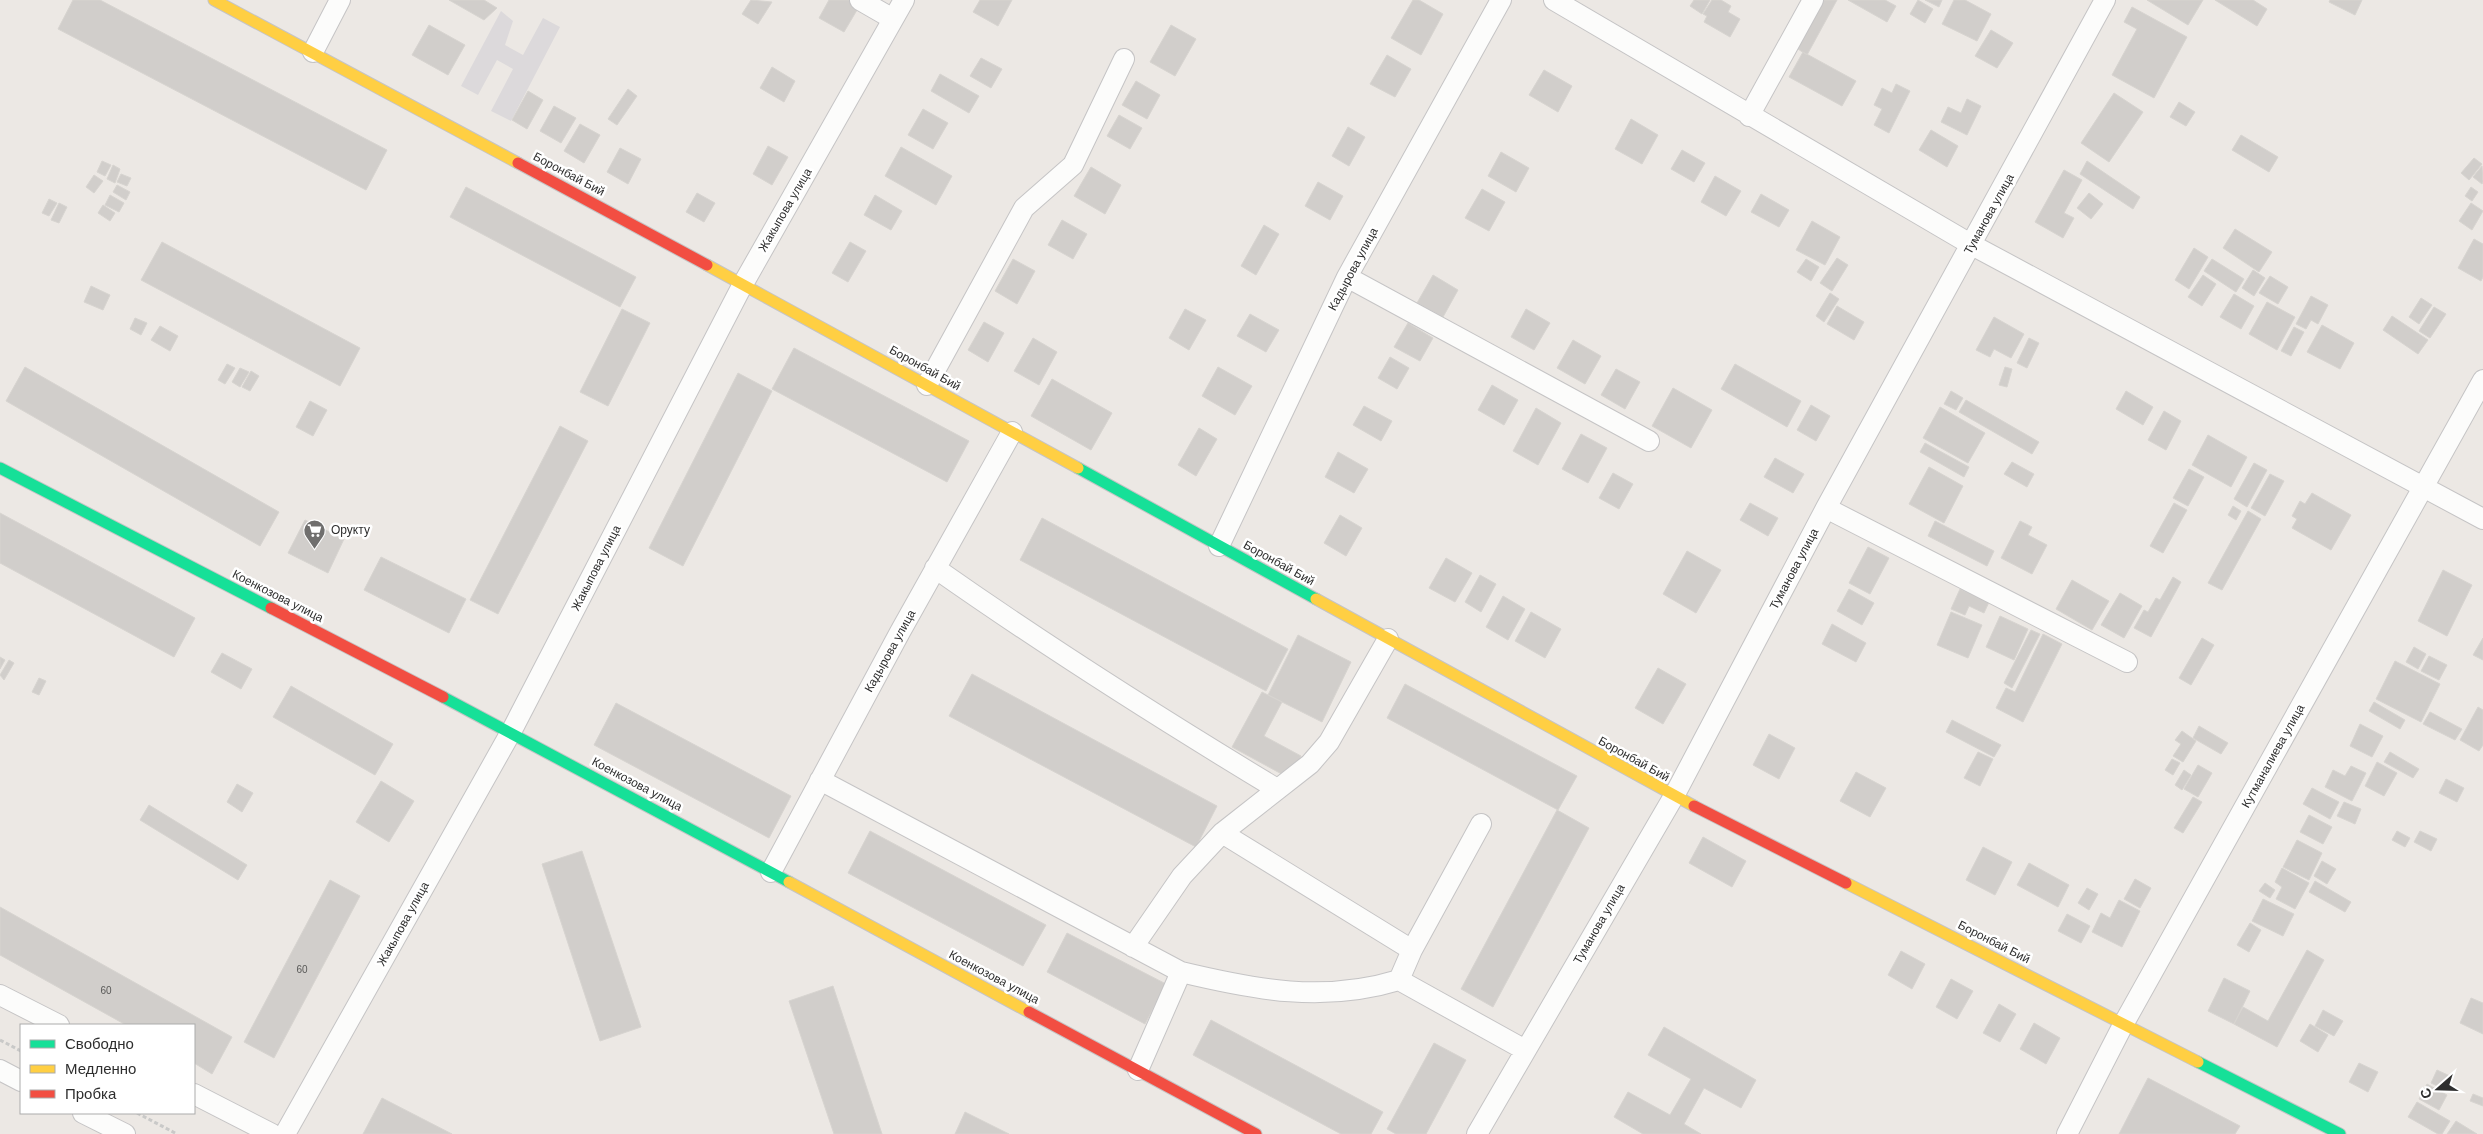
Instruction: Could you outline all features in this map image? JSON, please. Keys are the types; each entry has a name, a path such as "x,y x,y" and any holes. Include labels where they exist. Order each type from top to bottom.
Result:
{"street":[{"name":"Боронбай Бий","path":"214,0 743,284 1674,796 2340,1134"},
{"path":"313,52 340,0"},
{"path":"860,0 893,19"},
{"name":"Жакыпова улица","path":"285,1134 511,732 743,284 904,0"},
{"name":"Кадырова улица","path":"1220,546 1348,277 1501,0"},
{"path":"1554,0 1972,245 2483,519"},
{"path":"1749,116 1812,0"},
{"name":"Туманова улица","path":"1477,1134 1674,796 1826,508 2105,0"},
{"path":"927,385 1024,208 1073,165 1124,58"},
{"path":"1348,277 1649,441"},
{"name":"Кутманалиева улица","path":"2067,1134 2124,1023 2483,380"},
{"name":"Кадырова улица","path":"771,872 935,568 1012,432"},
{"name":"Коенкозова улица","path":"0,468 511,732 1256,1134"},
{"path":"1826,508 2127,662"},
{"path":"935,568 1013,623 1277,789"},
{"path":"1133,947 1182,876 1222,833 1310,764 1329,742 1388,639"},
{"path":"820,780 1181,972 1235,985 1310,994 1370,989 1399,980 1526,1050"},
{"path":"1399,980 1412,950 1481,824"},
{"path":"1222,833 1412,950"},
{"path":"1138,1070 1181,972"},
{"path":"0,995 57,1024"},
{"path":"0,1070 20,1080"},
{"path":"195,1095 272,1134"},
{"path":"85,1114 125,1134"}],"path":[{"path":"0,1040 20,1050"},
{"path":"139,1114 177,1134"}],"shaded area":[{"path":"501,11 513,21 505,45 523,55 543,18 560,27 511,121 491,111 513,69 497,60 478,95 461,86"}],"building":[{"path":"73,0 100,0 387,150 366,190 58,29"},
{"path":"449,0 484,0 497,8 484,20"},
{"path":"751,0 772,2 758,24 742,14"},
{"path":"829,0 852,0 860,5 844,32 819,18"},
{"path":"980,0 1012,0 998,26 973,12"},
{"path":"1413,0 1419,0 1443,14 1421,55 1391,38"},
{"path":"1694,0 1710,0 1702,14 1690,6"},
{"path":"1712,0 1721,0 1731,6 1728,12 1740,19 1730,37 1704,22 1707,16 1703,14"},
{"path":"1820,0 1837,0 1807,55 1795,47"},
{"path":"1848,0 1885,0 1896,6 1887,22"},
{"path":"1918,0 1933,9 1925,23 1910,14"},
{"path":"1925,0 1942,0 1939,7"},
{"path":"1954,0 1965,0 1991,14 1977,41 1942,24"},
{"path":"2147,0 2203,0 2188,25"},
{"path":"2215,0 2253,0 2267,9 2257,26"},
{"path":"2330,0 2362,0 2355,15 2329,2"},
{"path":"2132,7 2187,37 2154,98 2112,75 2137,29 2124,22"},
{"path":"429,25 465,45 448,75 412,55"},
{"path":"1171,25 1196,39 1175,76 1150,62"},
{"path":"1991,30 2013,43 1997,68 1975,56"},
{"path":"1803,52 1856,81 1842,106 1789,77"},
{"path":"1387,55 1411,69 1395,97 1370,84"},
{"path":"981,58 1002,69 991,88 970,76"},
{"path":"772,67 795,81 784,102 760,88"},
{"path":"1544,70 1572,86 1558,112 1529,95"},
{"path":"940,74 979,96 969,113 931,91"},
{"path":"1136,81 1160,95 1147,119 1122,105"},
{"path":"1896,84 1910,91 1889,133 1874,125 1882,109 1874,105 1882,88 1892,93"},
{"path":"628,89 637,96 617,125 608,119"},
{"path":"528,91 543,100 527,129 512,120"},
{"path":"2114,93 2143,112 2109,162 2081,143"},
{"path":"1967,99 1981,106 1967,135 1941,122 1948,107 1961,113"},
{"path":"2179,102 2195,112 2186,126 2170,117"},
{"path":"554,106 576,118 561,143 540,131"},
{"path":"923,109 948,123 933,149 908,135"},
{"path":"1119,115 1142,128 1130,149 1107,136"},
{"path":"1631,119 1658,135 1642,164 1615,149"},
{"path":"580,124 600,135 584,163 564,151"},
{"path":"1348,127 1365,137 1349,166 1332,156"},
{"path":"1931,130 1958,146 1947,167 1919,150"},
{"path":"2241,135 2278,157 2269,172 2232,150"},
{"path":"768,146 788,157 772,185 753,174"},
{"path":"901,147 952,176 936,205 885,176"},
{"path":"620,148 641,159 628,184 607,172"},
{"path":"1682,150 1705,163 1694,182 1671,169"},
{"path":"1501,152 1529,168 1516,192 1488,176"},
{"path":"2474,158 2482,164 2469,180 2461,173"},
{"path":"102,161 111,165 105,176 97,172"},
{"path":"2087,161 2140,197 2133,209 2080,174"},
{"path":"113,165 120,169 115,183 107,179"},
{"path":"2482,166 2483,182 2482,184 2473,177"},
{"path":"1091,167 1121,185 1105,214 1074,196"},
{"path":"2064,170 2082,180 2064,213 2074,218 2063,238 2035,222"},
{"path":"121,174 131,178 127,186 117,182"},
{"path":"94,175 103,181 94,193 86,187"},
{"path":"1715,176 1741,191 1726,216 1701,202"},
{"path":"1318,182 1343,196 1330,220 1305,206"},
{"path":"117,185 130,192 126,200 113,192"},
{"path":"466,187 636,277 620,307 450,217"},
{"path":"2471,187 2478,192 2472,201 2465,196"},
{"path":"1482,189 1505,202 1489,231 1465,218"},
{"path":"697,193 715,203 704,222 686,212"},
{"path":"2089,193 2103,204 2091,219 2077,208"},
{"path":"1761,194 1789,210 1779,227 1751,212"},
{"path":"110,195 124,203 119,212 105,205"},
{"path":"875,195 902,211 891,230 864,215"},
{"path":"49,199 57,203 49,216 42,213"},
{"path":"59,203 67,207 59,223 51,220"},
{"path":"2471,203 2483,211 2472,230 2459,221"},
{"path":"103,205 115,213 110,221 98,213"},
{"path":"1062,220 1087,234 1073,259 1048,245"},
{"path":"1812,221 1840,237 1825,265 1796,250"},
{"path":"1264,225 1279,234 1256,275 1241,266"},
{"path":"2235,229 2272,252 2259,272 2223,248"},
{"path":"2474,239 2483,244 2483,277 2481,281 2458,268"},
{"path":"162,242 360,348 340,386 141,280"},
{"path":"850,242 866,251 848,282 832,273"},
{"path":"2194,248 2208,257 2189,289 2175,280"},
{"path":"1837,258 1848,265 1832,291 1820,283"},
{"path":"1013,259 1035,271 1017,304 995,291"},
{"path":"1806,259 1819,267 1811,281 1797,272"},
{"path":"2212,259 2244,279 2236,292 2204,271"},
{"path":"2253,270 2265,278 2254,296 2242,288"},
{"path":"1433,275 1458,290 1443,317 1417,303"},
{"path":"2203,275 2216,284 2202,306 2188,297"},
{"path":"2270,276 2288,287 2278,304 2259,293"},
{"path":"91,286 110,295 103,310 84,302"},
{"path":"1830,293 1839,299 1824,322 1816,316"},
{"path":"2234,294 2254,306 2241,329 2220,317"},
{"path":"2311,296 2328,305 2318,324 2311,320 2306,329 2296,324"},
{"path":"2421,298 2432,305 2419,324 2409,317"},
{"path":"2267,302 2295,317 2277,350 2249,334"},
{"path":"1837,306 1864,322 1854,340 1827,324"},
{"path":"2434,307 2446,314 2430,338 2419,331"},
{"path":"622,309 650,323 608,406 580,392"},
{"path":"1185,309 1206,320 1189,350 1169,338"},
{"path":"1526,309 1550,323 1534,350 1511,337"},
{"path":"1250,314 1279,330 1266,352 1237,336"},
{"path":"2392,316 2428,340 2418,354 2383,330"},
{"path":"1994,317 2024,334 2011,358 1994,349 1990,357 1976,350"},
{"path":"135,318 147,323 141,335 130,329"},
{"path":"984,322 1004,333 988,362 968,350"},
{"path":"1408,323 1433,338 1420,361 1394,347"},
{"path":"2322,325 2354,343 2340,369 2307,352"},
{"path":"160,326 178,336 170,351 151,340"},
{"path":"2294,327 2304,332 2291,356 2281,351"},
{"path":"1033,338 1057,352 1039,385 1014,371"},
{"path":"2029,338 2039,343 2027,368 2017,363"},
{"path":"1573,340 1601,356 1585,384 1557,368"},
{"path":"794,348 969,441 947,482 772,389"},
{"path":"1390,357 1409,368 1397,389 1378,378"},
{"path":"227,364 235,368 225,384 218,380"},
{"path":"1735,364 1801,401 1787,427 1721,389"},
{"path":"25,367 279,512 260,546 6,401"},
{"path":"1218,367 1252,386 1235,415 1202,396"},
{"path":"2005,367 2012,369 2007,387 1999,385"},
{"path":"240,368 249,372 240,387 232,382"},
{"path":"1616,369 1640,382 1625,409 1601,395"},
{"path":"251,371 259,376 250,391 242,387"},
{"path":"738,373 772,391 683,566 649,548"},
{"path":"1052,379 1112,413 1091,450 1031,416"},
{"path":"1492,385 1518,400 1504,425 1478,410"},
{"path":"1673,388 1712,410 1691,448 1652,426"},
{"path":"1951,391 1963,398 1956,410 1944,404"},
{"path":"2126,391 2153,407 2143,425 2116,409"},
{"path":"1966,400 2039,442 2032,454 1959,412"},
{"path":"310,401 327,410 313,436 296,427"},
{"path":"1811,405 1830,416 1816,441 1797,430"},
{"path":"1364,406 1392,421 1381,441 1353,425"},
{"path":"1940,407 1985,433 1968,463 1923,438"},
{"path":"1536,408 1561,423 1538,465 1513,451"},
{"path":"2164,411 2181,421 2166,450 2148,440"},
{"path":"560,426 588,441 498,614 470,600"},
{"path":"1199,428 1217,439 1196,476 1178,465"},
{"path":"1581,434 1607,448 1588,483 1562,469"},
{"path":"2208,435 2247,457 2231,487 2192,465"},
{"path":"1925,443 1969,467 1964,477 1920,452"},
{"path":"1338,452 1368,469 1354,493 1325,477"},
{"path":"1775,458 1804,474 1793,493 1764,477"},
{"path":"2012,462 2034,474 2027,487 2004,474"},
{"path":"2254,463 2267,470 2247,507 2234,499"},
{"path":"1929,467 1963,486 1944,523 1909,504"},
{"path":"2189,469 2204,477 2188,506 2173,498"},
{"path":"1613,473 1633,484 1619,509 1599,498"},
{"path":"2270,474 2284,481 2265,516 2251,508"},
{"path":"2312,493 2351,515 2331,550 2292,528 2297,519 2292,516 2300,501 2305,504"},
{"path":"1750,503 1778,518 1768,536 1740,520"},
{"path":"2174,503 2187,510 2163,553 2150,546"},
{"path":"2233,506 2241,511 2236,520 2228,515"},
{"path":"2248,511 2261,519 2222,590 2208,583"},
{"path":"0,513 195,618 174,657 0,563"},
{"path":"1340,515 1362,528 1346,556 1324,543"},
{"path":"1042,518 1288,649 1266,691 1020,560"},
{"path":"305,520 344,539 328,573 288,553"},
{"path":"1935,521 1994,551 1987,566 1928,536"},
{"path":"2020,521 2032,527 2028,535 2047,545 2032,574 2001,558"},
{"path":"1868,547 1889,558 1870,594 1849,583"},
{"path":"1687,551 1721,570 1696,613 1663,594"},
{"path":"381,557 466,599 449,633 364,590"},
{"path":"1446,558 1472,573 1455,602 1429,588"},
{"path":"2443,570 2472,585 2447,636 2418,621"},
{"path":"1480,575 1496,584 1481,612 1465,602"},
{"path":"2173,577 2181,582 2151,637 2134,628 2144,610 2148,612 2156,598 2160,600"},
{"path":"2072,580 2109,601 2092,630 2056,609"},
{"path":"1849,589 1874,603 1862,625 1837,611"},
{"path":"1960,589 1989,602 1984,613 1969,606 1965,615 1951,609"},
{"path":"2120,593 2142,606 2124,638 2101,625"},
{"path":"1503,596 1525,609 1508,640 1486,627"},
{"path":"1531,612 1561,629 1545,658 1515,641"},
{"path":"1951,612 1982,625 1968,658 1937,645"},
{"path":"2000,616 2028,629 2014,660 1986,647"},
{"path":"1832,624 1866,643 1856,662 1822,644"},
{"path":"2031,630 2040,634 2012,688 2004,683"},
{"path":"2043,634 2062,644 2023,722 1996,708 2006,688 2015,692"},
{"path":"1298,635 1351,662 1322,722 1268,695"},
{"path":"2202,638 2214,645 2191,685 2179,678"},
{"path":"2483,638 2483,660 2473,655"},
{"path":"2414,647 2426,654 2418,669 2406,662"},
{"path":"222,653 252,669 241,689 211,672"},
{"path":"2429,656 2447,665 2439,680 2421,671"},
{"path":"0,657 5,660 0,669"},
{"path":"9,660 14,663 4,680 0,675"},
{"path":"2395,661 2440,684 2421,722 2376,699"},
{"path":"1658,668 1686,684 1663,724 1635,708"},
{"path":"972,674 1217,806 1196,847 949,716"},
{"path":"39,678 46,681 39,695 32,692"},
{"path":"1405,684 1577,776 1558,810 1387,718"},
{"path":"291,686 393,744 375,775 273,717"},
{"path":"1262,692 1282,702 1264,736 1301,756 1289,778 1232,747"},
{"path":"2374,702 2405,720 2400,729 2369,711"},
{"path":"616,703 791,796 769,838 594,745"},
{"path":"2478,707 2483,710 2483,745 2479,751 2460,740"},
{"path":"2430,712 2462,729 2455,740 2423,724"},
{"path":"1952,720 2001,745 1994,757 1946,732"},
{"path":"2360,724 2383,736 2372,757 2350,746"},
{"path":"2199,726 2228,743 2221,754 2193,738"},
{"path":"2182,731 2196,741 2183,762 2173,756 2181,744 2175,740"},
{"path":"1769,734 1795,748 1779,779 1753,765"},
{"path":"1978,752 1993,759 1980,786 1964,778"},
{"path":"2390,752 2419,769 2413,778 2384,762"},
{"path":"2172,759 2180,763 2173,775 2165,770"},
{"path":"2377,762 2397,773 2384,796 2365,786"},
{"path":"2198,765 2212,773 2198,797 2184,789"},
{"path":"2351,766 2366,773 2352,801 2325,787 2333,770 2345,776"},
{"path":"2184,770 2191,775 2182,790 2175,785"},
{"path":"1856,772 1886,788 1870,817 1840,801"},
{"path":"2446,779 2464,788 2457,802 2439,793"},
{"path":"381,781 414,801 389,842 356,822"},
{"path":"237,784 253,793 242,812 227,802"},
{"path":"2312,788 2339,802 2330,819 2303,804"},
{"path":"2193,797 2202,802 2183,833 2174,828"},
{"path":"2344,802 2361,809 2355,824 2337,816"},
{"path":"149,805 247,865 238,880 140,820"},
{"path":"1557,810 1589,828 1493,1007 1461,989"},
{"path":"2309,815 2332,827 2323,844 2300,832"},
{"path":"870,831 1046,925 1023,966 848,873"},
{"path":"2397,831 2410,838 2405,847 2392,840"},
{"path":"2420,831 2437,839 2431,851 2414,842"},
{"path":"1703,837 1746,861 1732,887 1689,863"},
{"path":"2297,840 2322,853 2309,880 2283,867"},
{"path":"1983,847 2012,862 1995,895 1966,880"},
{"path":"582,851 641,1027 600,1041 542,864"},
{"path":"2322,861 2336,869 2327,884 2314,876"},
{"path":"2029,863 2069,885 2058,907 2017,885"},
{"path":"2282,868 2309,883 2295,909 2276,899 2282,887 2275,882"},
{"path":"2135,879 2151,888 2140,908 2124,899"},
{"path":"330,880 360,896 274,1058 244,1042"},
{"path":"2315,881 2351,902 2345,912 2309,892"},
{"path":"2265,883 2275,890 2270,898 2259,891"},
{"path":"2087,888 2098,894 2089,910 2078,903"},
{"path":"2263,899 2294,914 2283,936 2252,921"},
{"path":"2119,900 2140,911 2122,947 2092,932 2101,913 2110,918"},
{"path":"0,907 232,1037 212,1074 195,1064 195,1024 124,1024 0,955"},
{"path":"2067,914 2090,926 2081,943 2058,931"},
{"path":"2250,923 2261,930 2249,952 2237,945"},
{"path":"1067,933 1166,984 1145,1024 1047,972"},
{"path":"2307,950 2324,960 2277,1047 2234,1024 2243,1007 2268,1021"},
{"path":"1901,951 1925,964 1912,989 1888,975"},
{"path":"2224,978 2250,991 2234,1024 2208,1011"},
{"path":"1951,979 1973,991 1957,1019 1936,1007"},
{"path":"833,986 882,1134 834,1134 789,1001"},
{"path":"2471,998 2483,1003 2483,1034 2460,1023"},
{"path":"1999,1004 2016,1014 2000,1042 1983,1033"},
{"path":"2323,1010 2343,1021 2334,1036 2315,1026"},
{"path":"1211,1020 1383,1112 1371,1134 1341,1134 1193,1055"},
{"path":"2034,1023 2060,1038 2046,1064 2020,1049"},
{"path":"2310,1024 2328,1035 2318,1052 2300,1041"},
{"path":"1664,1027 1756,1080 1741,1108 1704,1088 1684,1124 1701,1134 1643,1134 1614,1117 1628,1092 1670,1115 1691,1079 1648,1055"},
{"path":"1434,1043 1466,1060 1426,1134 1396,1134 1387,1129"},
{"path":"2359,1063 2378,1072 2368,1092 2349,1082"},
{"path":"2437,1070 2452,1077 2446,1090 2431,1083"},
{"path":"2148,1078 2240,1126 2235,1134 2119,1134"},
{"path":"2427,1084 2447,1095 2439,1110 2419,1099"},
{"path":"2473,1094 2483,1098 2483,1106 2470,1101"},
{"path":"382,1098 452,1134 363,1134"},
{"path":"2417,1102 2450,1121 2442,1134 2438,1134 2408,1117"},
{"path":"965,1112 1009,1134 955,1134"},
{"path":"2456,1121 2477,1134 2447,1134"}],"traffic: fast":[{"path":"0,468 271,608"},
{"path":"1078,468 1316,599"},
{"path":"443,697 789,882"},
{"path":"2198,1062 2340,1134"}],"traffic: slow":[{"path":"214,0 518,163"},
{"path":"707,265 1078,468"},
{"path":"1316,599 1694,806"},
{"path":"789,882 1029,1012"},
{"path":"1846,883 2198,1062"}],"traffic: jam":[{"path":"518,163 707,265"},
{"path":"271,608 443,697"},
{"path":"1694,806 1846,883"},
{"path":"1029,1012 1256,1134"}],"place":[{"name":"Орукту","path":"315,549"}]}
